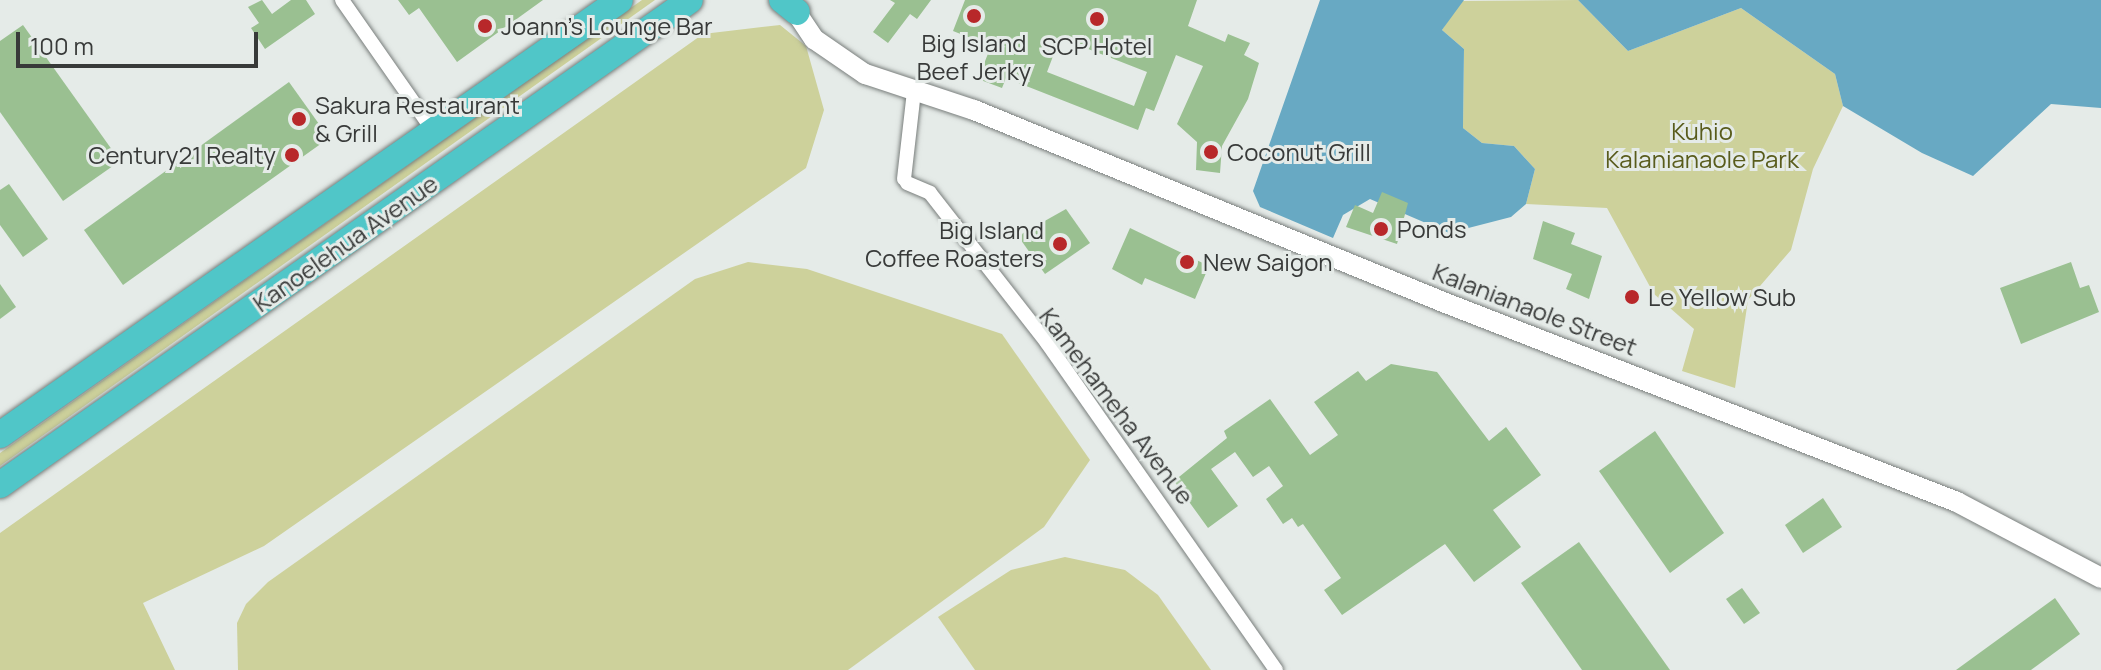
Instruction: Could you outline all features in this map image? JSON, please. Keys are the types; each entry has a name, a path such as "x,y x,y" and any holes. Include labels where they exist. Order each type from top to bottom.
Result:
{"highway":[{"name":"Kanoelehua Avenue","path":"0,435 620,0"},
{"name":"Kanoelehua Avenue","path":"0,485 690,0"}],"main road":[{"name":"Kalanianaole Street","path":"791,3 814,39 849,65 1957,502 2101,578"}],"street":[{"path":"342,0 434,132"},
{"name":"Kamehameha Avenue","path":"908,88 905,181 930,193 1047,343 1201,556 1276,670"}],"green space":[{"path":"642,0 655,0 0,466 0,453"},
{"name":"Kuhio Kalanianaole Park","path":"1578,0 1628,51 1741,8 1835,74 1843,106 1813,169 1791,250 1748,300 1735,388 1682,371 1694,329 1654,294 1607,208 1526,204 1535,169 1514,146 1482,143 1463,128 1464,49 1442,30 1461,1"},
{"path":"780,25 806,46 824,110 806,168 264,546 143,603 175,670 0,670 0,533 703,34"},
{"path":"748,262 807,269 1002,334 1090,460 1044,527 848,670 238,670 237,623 246,604 268,582 695,279"},
{"path":"1065,557 1125,570 1158,595 1211,670 975,670 938,617 1011,570"}],"water":[{"path":"1320,0 1464,0 1442,30 1464,49 1463,128 1482,143 1514,146 1535,169 1526,204 1511,217 1449,233 1370,199 1343,215 1333,238 1260,207 1253,191"},
{"path":"1578,0 2101,0 2101,108 2051,104 1973,176 1922,153 1843,106 1835,74 1741,8 1628,51"}],"building":[{"path":"262,0 272,14 291,0 306,0 315,14 265,49 251,28 259,23 248,7"},
{"path":"398,0 543,0 457,62 419,8 409,15"},
{"path":"890,0 931,0 917,19 910,14 888,43 873,32 895,3"},
{"path":"965,0 1197,0 1188,26 1225,42 1228,34 1250,43 1244,55 1259,63 1248,99 1222,146 1220,173 1196,170 1197,142 1177,124 1203,66 1176,55 1154,111 1146,108 1138,130 1006,78 1002,88 978,79 991,46 953,31","holes":["1060,38 1147,72 1134,106 1047,72"]},
{"path":"23,25 120,161 63,201 0,112 0,41"},
{"path":"289,82 329,138 123,285 84,230"},
{"path":"9,184 48,239 23,257 0,225 0,190"},
{"path":"1382,192 1408,203 1397,244 1346,227 1355,205 1373,213"},
{"path":"1066,209 1090,243 1045,274 1018,236"},
{"path":"1543,221 1575,233 1571,244 1602,256 1589,299 1566,289 1572,274 1533,259"},
{"path":"1130,228 1209,266 1195,299 1145,278 1142,285 1112,269"},
{"path":"2071,262 2080,288 2089,285 2099,312 2021,344 2000,288"},
{"path":"0,284 16,307 0,319"},
{"path":"1391,364 1437,372 1489,441 1506,427 1541,475 1493,510 1521,547 1474,582 1445,544 1342,615 1324,590 1341,578 1303,524 1298,527 1292,518 1283,524 1266,499 1283,486 1269,466 1253,477 1235,452 1211,469 1238,506 1208,528 1174,481 1227,438 1224,431 1270,399 1310,455 1338,435 1314,402 1358,371 1366,381"},
{"path":"1655,431 1724,533 1670,573 1599,471"},
{"path":"1823,498 1842,527 1803,553 1785,525"},
{"path":"1579,542 1670,670 1582,670 1521,583"},
{"path":"1742,588 1760,613 1744,624 1726,599"},
{"path":"2055,598 2080,634 2031,670 1956,670"}],"place":[{"name":"Big Island Beef Jerky","path":"974,16"},
{"name":"SCP Hotel","path":"1097,19"},
{"name":"Joann's Lounge Bar","path":"485,26"},
{"name":"Sakura Restaurant & Grill","path":"299,119"},
{"name":"Coconut Grill","path":"1211,152"},
{"name":"Century21 Realty","path":"292,155"},
{"name":"Ponds","path":"1381,229"},
{"name":"Big Island Coffee Roasters","path":"1060,244"},
{"name":"New Saigon","path":"1187,262"},
{"name":"Le Yellow Sub","path":"1632,297"}]}
